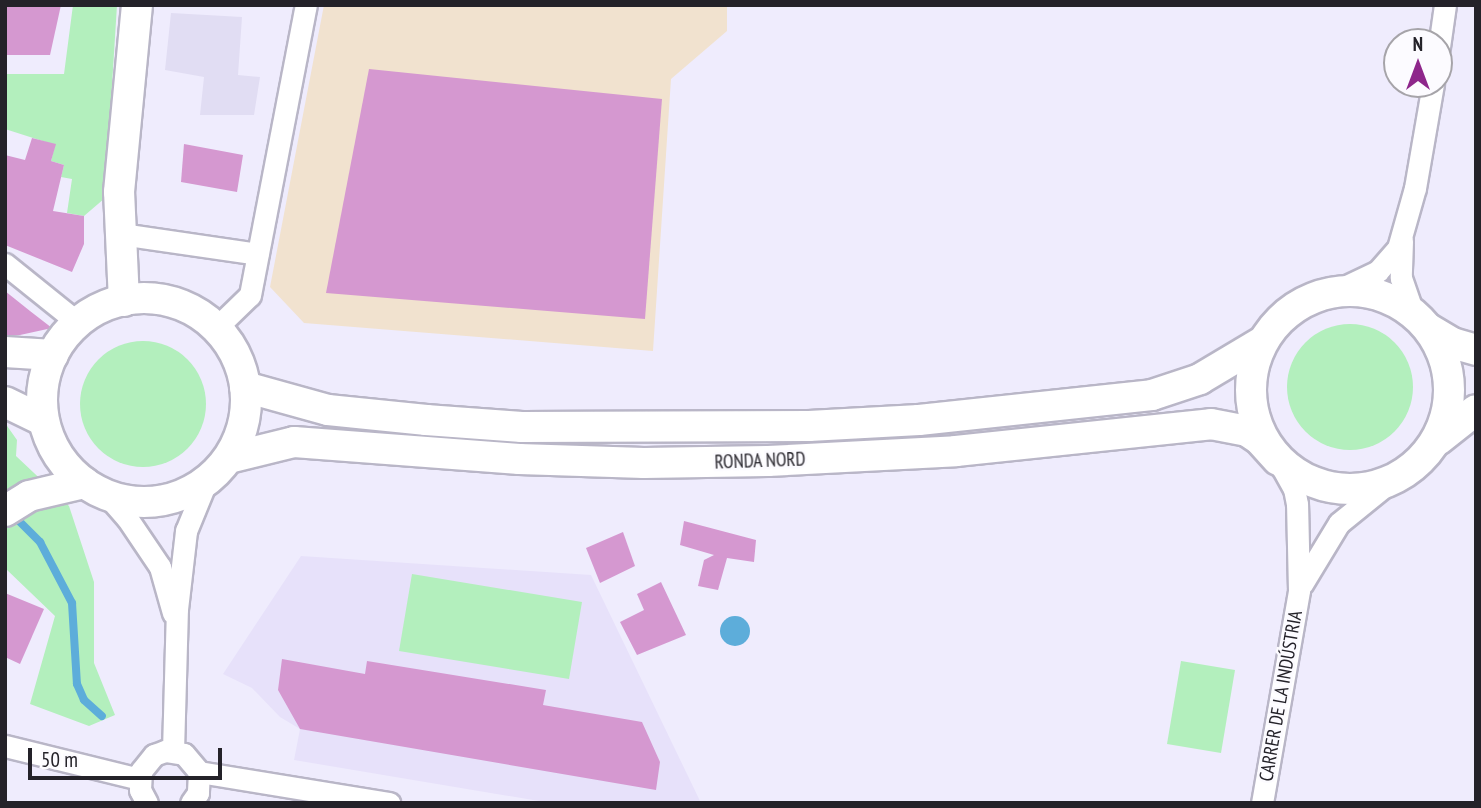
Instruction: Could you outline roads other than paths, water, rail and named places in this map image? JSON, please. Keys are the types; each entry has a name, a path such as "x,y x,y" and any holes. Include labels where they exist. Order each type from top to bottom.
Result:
{"main road":[{"path":"124,301 119,192 137,5"},
{"path":"1476,349 1452,343 1393,300 1364,291 1334,292 1305,301 1288,312 1262,342 1251,372 1251,403 1259,433 1278,460 1305,479 1337,489 1364,489 1391,481 1415,466 1433,446 1476,410"},
{"path":"135,298 171,301 204,316 235,352 245,387 245,421 229,458 206,482 179,496 143,502 95,488 60,457 44,421 42,389 53,355 76,321 98,308 124,301 135,298"},
{"path":"1421,321 1441,349 1450,381 1447,415 1433,446"},
{"name":"RONDA NORD","path":"245,387 328,410 522,427 809,426 919,420 1152,395 1200,379 1262,342"},
{"path":"5,352 53,355"},
{"path":"5,402 44,421"},
{"name":"RONDA NORD","path":"229,458 293,442 519,459 644,463 768,461 956,451 1211,424 1247,431 1259,439 1278,460"},
{"path":"18,503 95,488"}],"street":[{"path":"216,328 250,295 306,5"},
{"path":"1442,28 1445,5"},
{"path":"1334,292 1378,271 1394,256 1402,239 1415,188 1431,98"},
{"path":"121,234 258,254"},
{"path":"1402,239 1401,278 1421,321"},
{"path":"5,264 76,321"},
{"path":"1278,460 1294,489 1297,504 1299,590"},
{"path":"1299,590 1318,553 1339,523 1391,481"},
{"path":"173,751 177,625 186,531 206,482"},
{"path":"95,488 127,518 160,567 177,625"},
{"name":"CARRER DE LA INDÚSTRIA","path":"1262,803 1299,590"},
{"path":"5,746 139,779"},
{"path":"148,803 140,790 139,779 146,762 154,755 173,751 192,761 200,793 389,803"}],"water":[{"path":"735,616 745,621 750,631 745,641 735,646 725,641 720,631 725,621"}],"waterway":[{"path":"12,514 40,542 72,603 77,684 84,700 102,716"}]}
